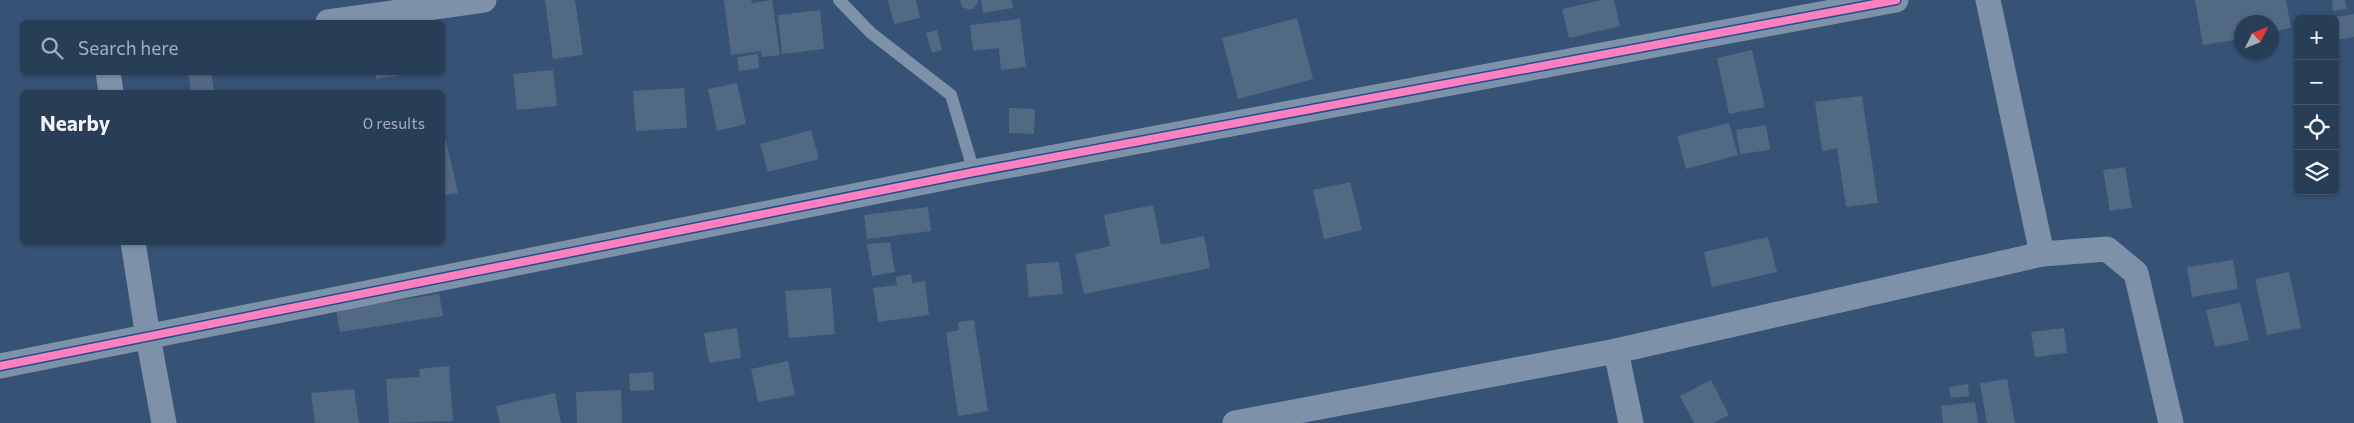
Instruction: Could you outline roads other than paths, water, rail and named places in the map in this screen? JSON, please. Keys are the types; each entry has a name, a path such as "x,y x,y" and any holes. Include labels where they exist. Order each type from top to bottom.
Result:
{"street":[{"path":"342,20 484,0"},
{"path":"0,366 974,172 1896,0"},
{"path":"1988,0 2042,254"},
{"path":"108,75 111,90"},
{"path":"134,245 148,337 164,423"},
{"path":"1235,423 1616,351 2042,254 2107,249 2136,273 2171,423"},
{"path":"1616,351 1630,423"}],"lane":[{"path":"839,0 871,33 951,95 974,172"}]}
